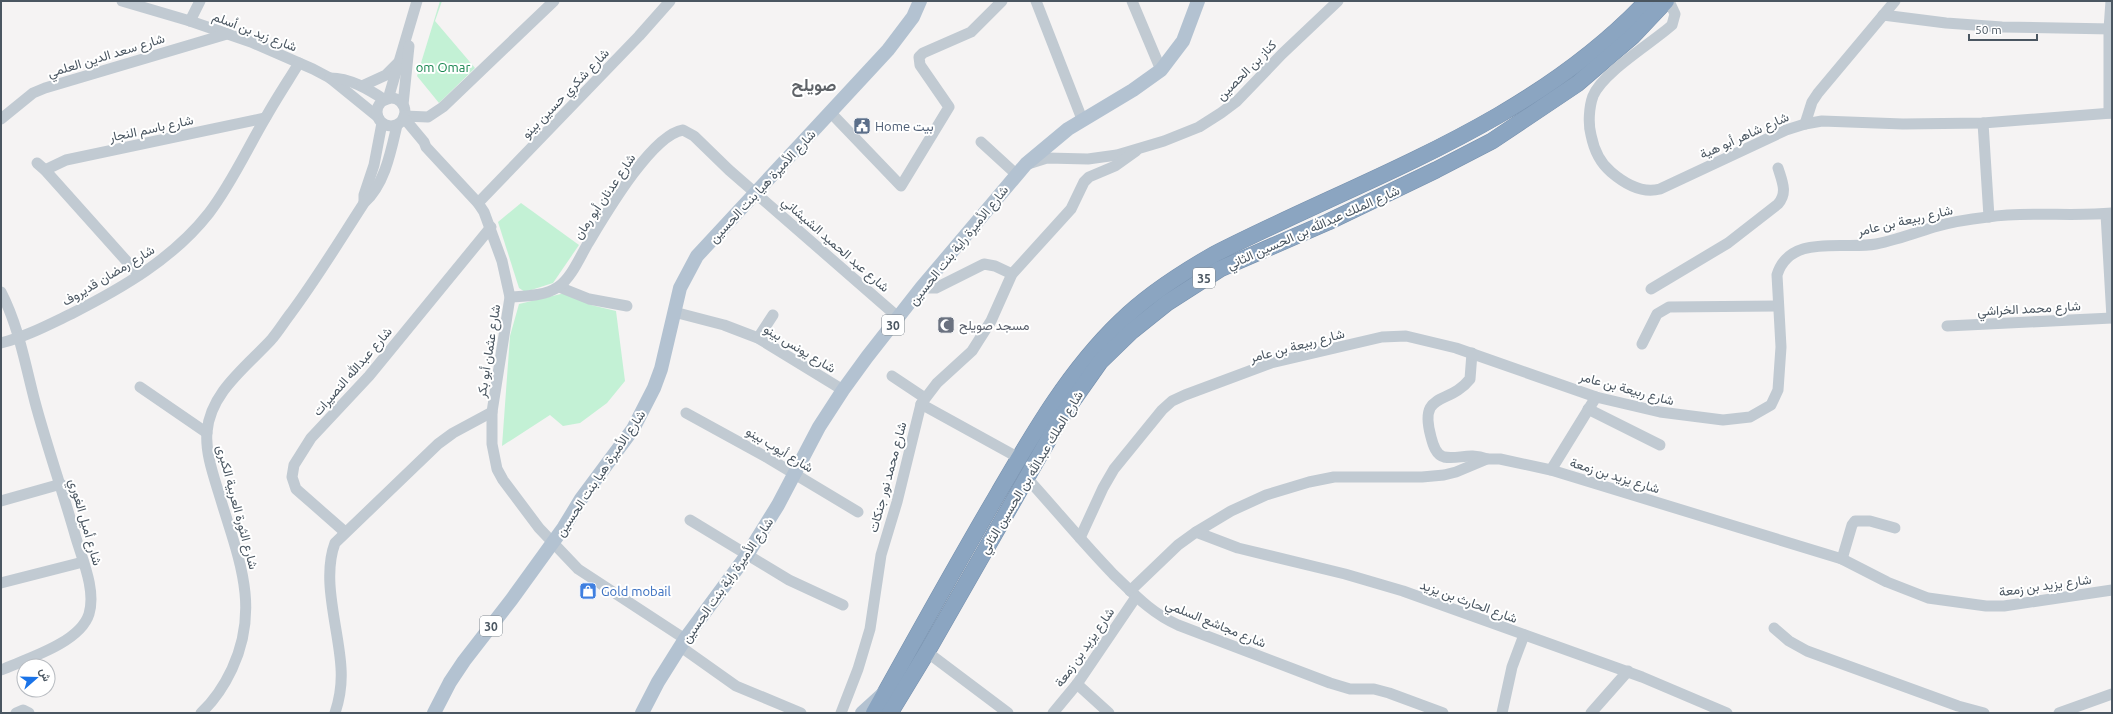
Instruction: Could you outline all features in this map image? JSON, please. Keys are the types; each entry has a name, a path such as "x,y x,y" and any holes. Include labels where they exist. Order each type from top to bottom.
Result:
{"highway":[{"name":"شارع الملك عبدالله بن الحسين الثاني","path":"874,713 1019,458 1055,402 1081,366 1119,322 1156,292 1193,267 1236,243 1381,177 1490,121 1576,65 1630,20 1647,1"},
{"name":"شارع الملك عبدالله بن الحسين الثاني","path":"893,711 1062,416 1100,362 1132,331 1167,303 1198,282 1237,260 1328,222 1436,170 1492,140 1577,84 1633,36 1666,1"}],"main road":[{"name":"شارع الأميرة هيا بنت الحسين","path":"434,713 450,682 464,661 552,543 581,499 633,429 644,408 660,369 674,312 685,276 694,260 892,45 913,17 920,1"},
{"name":"شارع الأميرة راية بنت الحسين","path":"642,710 683,643 747,555 794,474 802,457 843,390 921,288 1021,169 1054,139 1082,119 1133,90 1161,70 1183,41 1198,1"},
{"path":"862,713 886,691"}],"street":[{"name":"شارع زيد بن أسلم","path":"122,1 190,21 251,42 299,63 330,78 380,120"},
{"path":"190,21 200,1"},
{"name":"شارع الثورة العربية الكبرى","path":"201,713 210,705 225,684 238,656 243,638 247,607 242,575 213,472 206,433 213,408 222,392 272,338 292,312 364,203 371,197 382,176 402,116 410,31 417,1"},
{"path":"402,116 395,99 386,99 378,107 380,120 389,126 402,116 432,114 443,107 554,1"},
{"name":"شارع شكري حسين بينو","path":"478,203 639,36 670,1"},
{"path":"831,112 901,186 949,107 920,65 919,57 923,53 971,32 1002,1"},
{"path":"1036,1 1082,119"},
{"path":"1132,1 1161,70"},
{"name":"كناز بن الحصين","path":"1021,169 1047,158 1098,159 1136,151 1181,136 1229,108 1282,54 1338,1"},
{"name":"شارع شاهر أبو هية","path":"1670,1 1675,14 1672,25 1606,79 1593,96 1590,108 1590,132 1596,153 1609,171 1632,186 1644,190 1654,190 1805,124 1833,121 1903,124 1983,123 2111,113"},
{"path":"1805,124 1812,102 1818,93 1895,1"},
{"path":"2111,1 2111,113"},
{"path":"1883,15 1946,23 2002,27 2111,29"},
{"name":"شارع الثورة العربية الكبرى","path":"386,99 400,61 407,35 410,31"},
{"name":"شارع سعد الدين العلمي","path":"1,119 33,93 45,88 227,34"},
{"path":"362,86 386,75 400,61"},
{"name":"شارع رمضان قديروف","path":"1,343 20,337 91,304 139,275 175,249 209,213 248,152 265,118 299,63"},
{"name":"شارع زيد بن أسلم","path":"330,78 339,78 362,86 386,99"},
{"name":"شارع عثمان أبو بكر","path":"402,116 420,147 426,148 478,203 491,228 508,282 510,297 492,412 492,444 497,469 510,490 552,543 578,569 683,643 736,686 801,713"},
{"name":"شارع باسم النجار","path":"139,275 41,167 66,160 265,118"},
{"name":"شارع الثورة العربية الكبرى","path":"364,203 364,195 374,165 380,120"},
{"path":"1983,123 1989,217"},
{"name":"شارع عدنان أبو رمان","path":"559,287 574,268 631,177 660,143 678,130 687,131 694,136 729,170 756,192"},
{"path":"1054,139 1060,150 1069,158"},
{"path":"981,142 1021,169"},
{"name":"شارع محمد نور جنكات","path":"841,713 858,670 870,629 881,556 897,502 923,401 938,383 963,362 979,342 996,310 1012,274 1071,209 1084,182 1090,177 1115,166 1136,151"},
{"path":"1651,289 1728,243 1778,204 1783,199 1784,192 1778,168"},
{"name":"شارع عبد الحميد الشيشاني","path":"756,192 899,318"},
{"path":"2109,214 2112,318"},
{"name":"شارع ربيعة بن عامر","path":"1080,538 1103,488 1114,469 1162,410 1178,398 1270,363 1382,337 1414,337 1472,353 1596,397 1660,412 1695,418 1723,420 1750,417 1771,405 1778,390 1780,347 1777,306 1777,275 1780,265 1799,250 1810,246 1876,244 1936,227 1989,217 2109,214"},
{"name":"شارع عبدالله النصيرات","path":"345,532 296,489 292,477 294,465 304,448 369,376 491,228"},
{"path":"921,288 936,288 983,264 995,266 1012,274"},
{"path":"510,297 535,295 559,287 589,299 627,306"},
{"name":"شارع أميل الغوري","path":"1,292 11,312 20,337 35,402 61,484 83,562 91,602 88,616 81,626 68,639 54,647 1,670"},
{"path":"1642,344 1657,314 1669,307 1777,306"},
{"name":"شارع يونس بينو","path":"674,312 724,325 758,338 843,390"},
{"path":"758,338 773,315"},
{"name":"شارع محمد الخراشي","path":"1947,326 2112,318"},
{"path":"1472,353 1470,379 1457,391 1444,396 1430,406 1426,418 1432,442 1437,452 1443,457 1470,455 1487,459"},
{"path":"892,376 923,401 1019,458"},
{"path":"140,387 206,433"},
{"path":"1551,470 1596,397"},
{"path":"1588,409 1660,445"},
{"path":"335,713 339,699 342,672 330,567 335,543 438,444 452,433 492,412"},
{"name":"شارع أيوب بينو","path":"686,413 858,512"},
{"name":"شارع يزيد بن زمعة","path":"1053,713 1077,684 1133,594 1178,545 1224,515 1251,502 1309,482 1334,478 1433,476 1456,472 1487,459 1500,459 1551,470 1842,559 1911,593 1928,598 1971,604 2004,606 2112,590"},
{"name":"شارع مجاشع السلمي","path":"1027,478 1080,538 1133,594 1153,612 1172,622 1330,683 1350,689 1374,689 1389,693 1439,712"},
{"path":"1,501 61,484"},
{"path":"690,520 789,580 843,606"},
{"path":"1842,559 1852,525 1855,521 1870,521 1895,528"},
{"name":"شارع الحارث بن يزيد","path":"1196,532 1238,548 1345,574 1403,591 1628,671 1727,713"},
{"path":"1,583 83,562"},
{"path":"1774,628 1789,641 1807,650 1958,706 1984,713"},
{"path":"1502,713 1512,667 1524,635"},
{"path":"927,652 1008,713"},
{"path":"1591,713 1628,671"},
{"path":"1077,684 1109,713"},
{"path":"2062,712 2112,694"},
{"path":"16,713 23,710 29,713"}],"green space":[{"name":"om Omar","path":"440,1 442,1 435,21 475,68 439,103 417,76"},
{"path":"521,203 579,245 553,283 525,292 519,288 498,222"},
{"path":"565,293 591,305 616,311 625,381 607,403 580,423 563,426 550,415 502,446 510,336 519,304"}],"place":[{"name":"Home بيت","path":"862,126"},
{"name":"مسجد صويلح","path":"946,325"},
{"name":"Gold mobail","path":"588,591"}],"district":[{"name":"صويلح","path":"814,84"}]}
